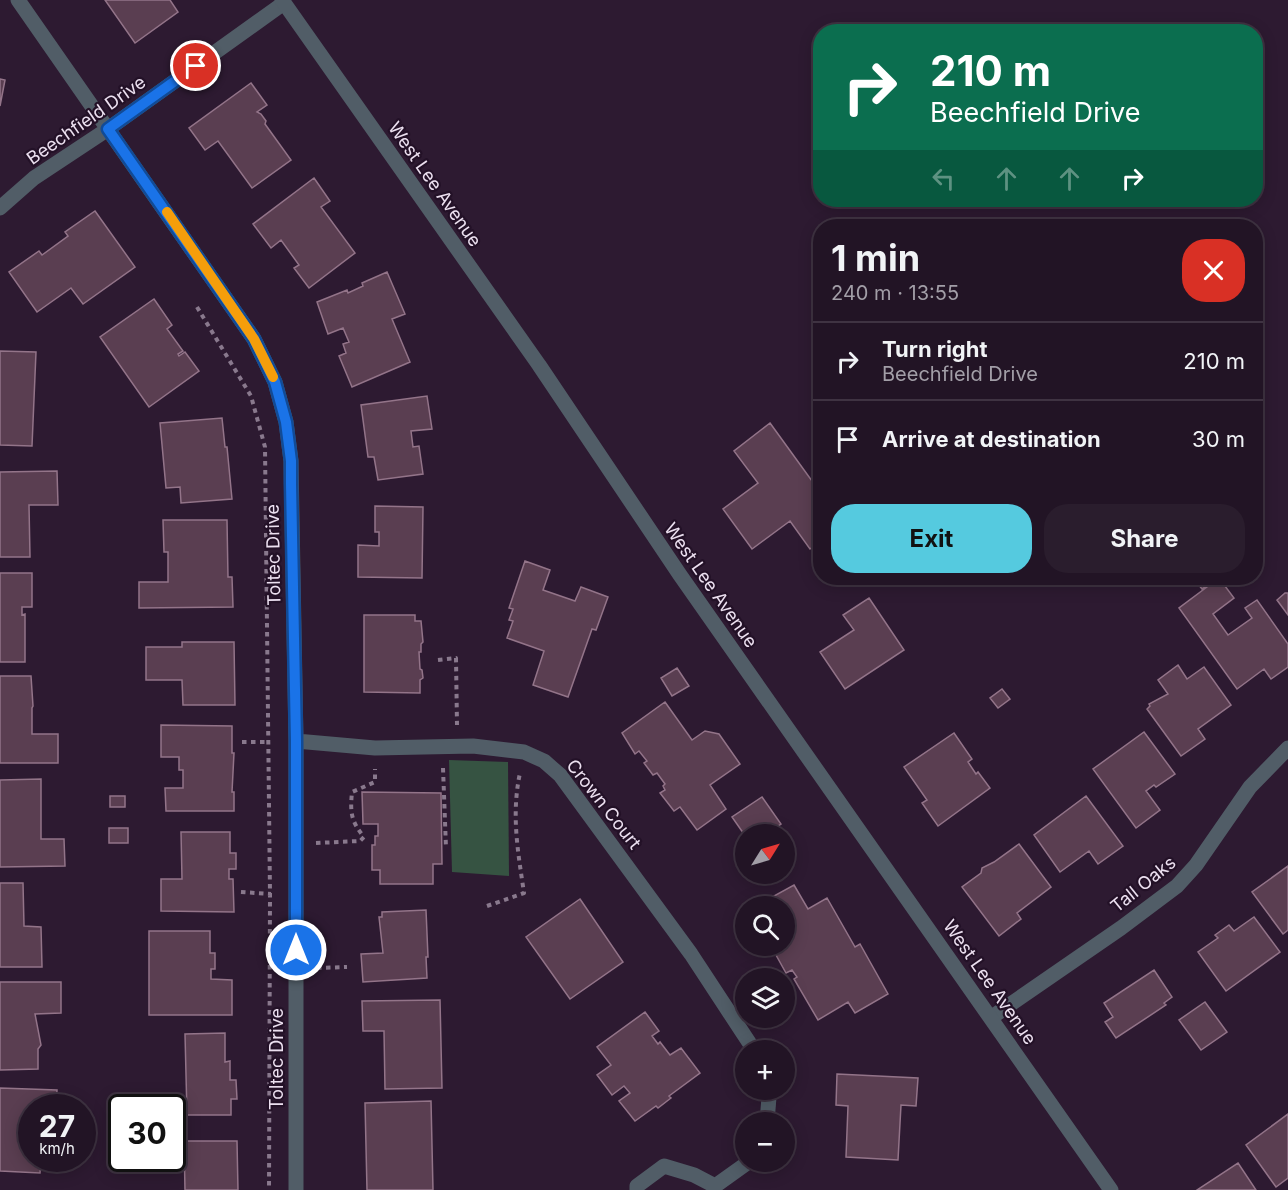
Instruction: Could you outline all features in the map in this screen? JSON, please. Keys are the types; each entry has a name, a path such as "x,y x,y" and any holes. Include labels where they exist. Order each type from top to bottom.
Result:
{"street":[{"name":"Toltec Drive","path":"18,0 254,339 275,382 286,422 291,461 296,741 296,1190"},
{"name":"Beechfield Drive","path":"0,208 34,178 108,129 283,2"},
{"name":"West Lee Avenue","path":"283,2 539,365 680,575 992,1017 1111,1190"},
{"name":"Crown Court","path":"296,741 375,748 450,747 524,752 544,761 560,775 692,954 748,1040"},
{"name":"Tall Oaks","path":"992,1017 1121,928 1177,886 1196,865 1250,787 1288,748"},
{"path":"637,1190 637,1186 664,1166 694,1175 715,1188 736,1172"}],"path":[{"path":"197,307 252,396 265,447 270,894 269,1190"},
{"path":"438,660 456,658 446,848"},
{"path":"242,742 296,741"},
{"path":"295,843 360,841 364,837 354,825 350,808 352,792 375,782 375,748"},
{"path":"487,906 524,893 516,840 515,796 524,752"},
{"path":"241,892 296,895"},
{"path":"295,969 347,967"}],"green space":[{"path":"449,760 508,762 509,876 452,872"}],"building":[{"path":"105,0 170,0 178,12 135,43"},
{"path":"0,79 5,80 0,106"},
{"path":"251,83 267,105 257,112 266,121 265,124 291,160 252,188 218,141 205,150 189,128"},
{"path":"314,178 330,201 321,207 355,253 309,288 294,268 299,265 281,240 271,248 253,224"},
{"path":"95,211 135,267 83,304 71,288 37,312 9,272 39,251 42,255 68,236 65,232"},
{"path":"387,272 405,314 392,319 410,362 352,387 339,356 346,353 343,344 349,342 343,328 328,334 317,302 347,290 348,293 363,286 362,283"},
{"path":"154,299 172,325 167,329 183,351 178,354 179,356 185,352 199,371 149,407 100,337"},
{"path":"0,351 36,352 32,446 0,445"},
{"path":"427,396 432,429 411,431 413,447 419,446 423,474 378,480 374,457 368,457 361,405"},
{"path":"222,418 232,499 181,503 180,487 166,488 160,423"},
{"path":"770,423 813,482 813,547 810,549 790,521 752,549 723,509 758,483 734,451"},
{"path":"57,471 58,505 29,505 30,557 0,557 0,472"},
{"path":"375,506 423,507 422,578 358,577 358,545 379,546 379,532 375,532"},
{"path":"163,520 227,520 228,577 232,577 233,607 139,608 139,582 168,582 168,552 164,552"},
{"path":"525,561 550,570 543,590 575,601 581,587 608,597 596,630 592,629 568,697 533,685 544,651 507,638 513,621 509,620 513,609 509,608"},
{"path":"0,573 32,573 32,607 22,607 22,615 25,614 25,662 0,662"},
{"path":"1210,585 1224,585 1234,598 1213,614 1228,635 1252,618 1245,608 1257,600 1288,644 1288,667 1271,679 1264,669 1237,689 1179,608"},
{"path":"1288,593 1288,615 1277,600"},
{"path":"869,598 904,650 845,689 820,652 854,630 843,615"},
{"path":"364,615 415,615 415,621 421,621 423,642 421,652 419,652 423,678 420,680 420,693 364,692"},
{"path":"182,642 234,642 235,705 183,705 182,680 146,680 146,647 182,647"},
{"path":"1178,665 1187,679 1204,667 1231,705 1198,729 1205,739 1181,756 1147,709 1149,704 1168,694 1158,680"},
{"path":"677,668 689,686 672,696 661,678"},
{"path":"0,676 31,676 32,734 58,734 58,763 0,763"},
{"path":"1002,689 1010,699 998,708 990,698"},
{"path":"665,702 692,740 705,731 719,734 740,764 710,785 726,809 697,830 680,807 674,811 660,793 665,790 663,786 665,784 657,773 653,775 644,763 647,761 639,751 635,754 622,733"},
{"path":"161,725 232,726 234,811 166,811 165,788 183,788 183,770 179,770 179,757 161,757"},
{"path":"1144,732 1175,774 1146,791 1160,810 1136,828 1093,769"},
{"path":"954,733 972,759 968,762 990,788 938,826 922,803 927,800 904,767"},
{"path":"41,779 41,839 64,839 65,866 0,867 0,780"},
{"path":"362,792 441,793 442,864 433,864 433,884 380,884 380,870 372,870 372,845 375,845 375,836 378,836 378,824 363,824"},
{"path":"110,796 125,796 125,807 110,807"},
{"path":"1086,796 1123,846 1098,864 1089,851 1060,872 1034,835"},
{"path":"762,797 781,824 737,824 732,817"},
{"path":"109,828 128,828 128,843 109,843"},
{"path":"181,832 230,832 230,853 236,853 236,869 229,869 229,879 233,879 234,912 161,911 161,879 182,879"},
{"path":"1019,844 1051,887 1017,913 1021,919 999,936 962,887 981,873 982,868"},
{"path":"1288,866 1288,930 1283,934 1252,892"},
{"path":"0,883 23,883 24,926 41,927 42,967 0,967"},
{"path":"794,885 808,909 827,898 855,947 860,944 888,994 855,1013 848,1002 818,1020 795,981 797,977 795,968 783,968 777,956 795,956 795,896 774,896"},
{"path":"580,899 623,962 570,999 526,937"},
{"path":"426,910 427,978 363,982 361,954 383,953 379,917 382,917 382,912"},
{"path":"1254,917 1280,952 1226,991 1198,952 1218,938 1215,935 1229,925 1234,931"},
{"path":"149,931 210,931 210,953 215,953 215,969 211,969 211,979 232,980 232,1015 149,1015"},
{"path":"1154,970 1172,997 1164,1003 1166,1005 1116,1038 1105,1022 1113,1017 1104,1003"},
{"path":"0,982 61,982 61,1013 35,1014 41,1045 38,1049 38,1069 0,1070"},
{"path":"440,1000 442,1088 385,1089 384,1031 363,1031 362,1001"},
{"path":"1205,1002 1227,1032 1201,1050 1179,1020"},
{"path":"645,1012 659,1031 652,1036 658,1044 660,1042 670,1055 681,1048 700,1073 669,1096 671,1098 658,1108 656,1106 635,1121 619,1101 630,1093 624,1086 612,1095 597,1075 611,1065 597,1047"},
{"path":"225,1033 225,1062 230,1061 230,1080 236,1080 237,1099 231,1099 231,1115 187,1115 185,1034"},
{"path":"837,1074 918,1078 916,1106 901,1105 898,1160 846,1157 848,1106 836,1105"},
{"path":"0,1088 57,1090 57,1094 18,1094 18,1172 0,1171"},
{"path":"431,1101 433,1190 367,1190 365,1103"},
{"path":"1288,1114 1288,1178 1276,1187 1246,1145"},
{"path":"186,1141 237,1141 238,1190 185,1190"},
{"path":"1238,1163 1256,1190 1197,1190"}],"slow traffic":[{"path":"167,212 254,339 273,377"}],"route":[{"path":"196,66 108,129 254,339 275,382 286,422 291,461 296,741 296,950"}]}
